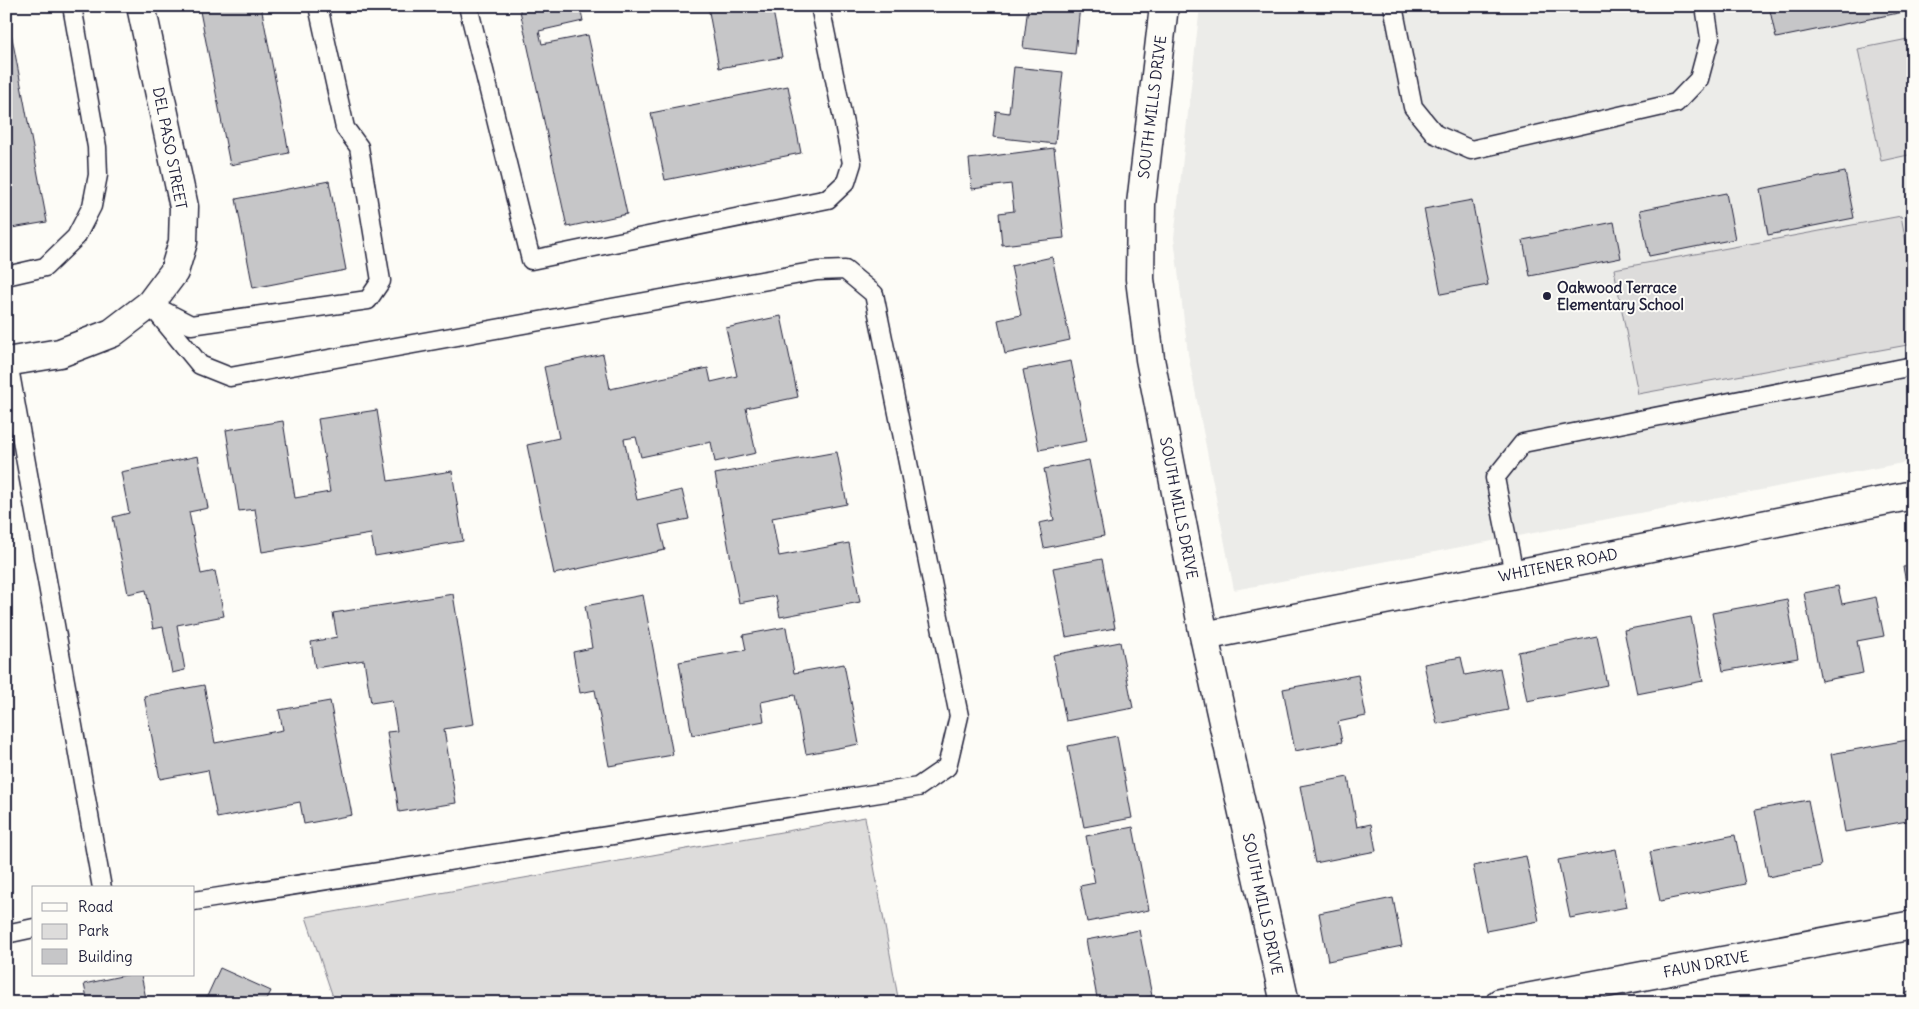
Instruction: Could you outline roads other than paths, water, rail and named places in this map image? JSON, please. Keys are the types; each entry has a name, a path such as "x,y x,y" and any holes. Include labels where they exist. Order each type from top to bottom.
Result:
{"street":[{"name":"DEL PASO STREET","path":"7,362 60,353 112,332 150,304 174,272 183,242 184,207 141,6"},
{"name":"SOUTH MILLS DRIVE","path":"1164,6 1141,204 1140,279 1150,360 1204,636 1285,1003"},
{"name":"WHITENER ROAD","path":"1204,636 1913,495"},
{"name":"FAUN DRIVE","path":"1500,1003 1913,925"}],"lane":[{"path":"6,276 45,267 76,237 92,206 98,175 97,148 72,6"},
{"path":"150,304 191,325 368,300 382,281 359,147 345,128 318,6"},
{"path":"468,6 531,260 828,199 846,182 852,163 820,6"},
{"path":"1393,6 1413,107 1435,134 1471,150 1676,103 1699,79 1710,38 1705,6"},
{"path":"150,304 200,365 230,377 817,271 845,270 874,294 959,716 947,767 918,786 195,900"},
{"path":"7,362 102,886"},
{"path":"1514,574 1495,478 1523,443 1913,366"},
{"path":"6,934 32,928"}],"place":[{"name":"Oakwood Terrace Elementary School","path":"1547,296"}]}
